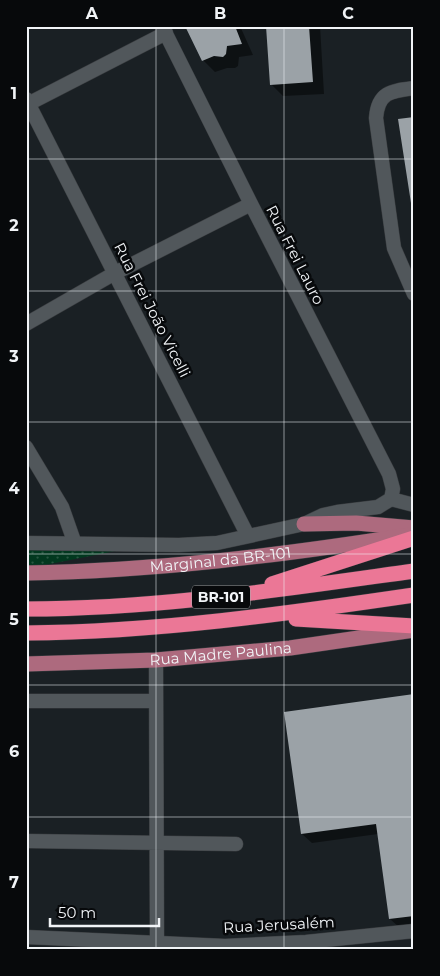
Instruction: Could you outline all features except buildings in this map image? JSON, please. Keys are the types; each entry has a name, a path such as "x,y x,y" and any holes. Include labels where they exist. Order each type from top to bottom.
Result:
{"highway":[{"path":"239,595 414,538"},
{"name":"BR-101","path":"26,609 148,604 239,595 414,571"},
{"name":"BR-101","path":"26,633 146,629 265,616 414,595"},
{"path":"265,616 414,628"}],"main road":[{"path":"304,524 356,523 414,528"},
{"name":"Marginal da BR-101","path":"26,573 160,567 321,549 414,534"},
{"name":"Rua Madre Paulina","path":"26,664 156,660 290,648 414,628"}],"street":[{"path":"27,103 164,30"},
{"name":"Rua Frei Lauro","path":"164,30 389,474 393,489 391,499"},
{"path":"414,88 398,90 386,95 380,100 376,118 394,248 411,280 414,294"},
{"name":"Rua Frei João Vicelli","path":"27,103 248,536"},
{"path":"26,324 115,273 251,204"},
{"path":"26,447 62,507 75,544"},
{"path":"26,543 217,544 304,524 323,515 378,507 391,499 414,505"},
{"path":"149,945 157,843 156,660"},
{"path":"26,701 156,701"},
{"path":"26,841 236,844"},
{"name":"Rua Jerusalém","path":"26,937 149,945 309,946 414,931"}],"green space":[{"path":"26,547 131,548 45,565 26,565"}]}
